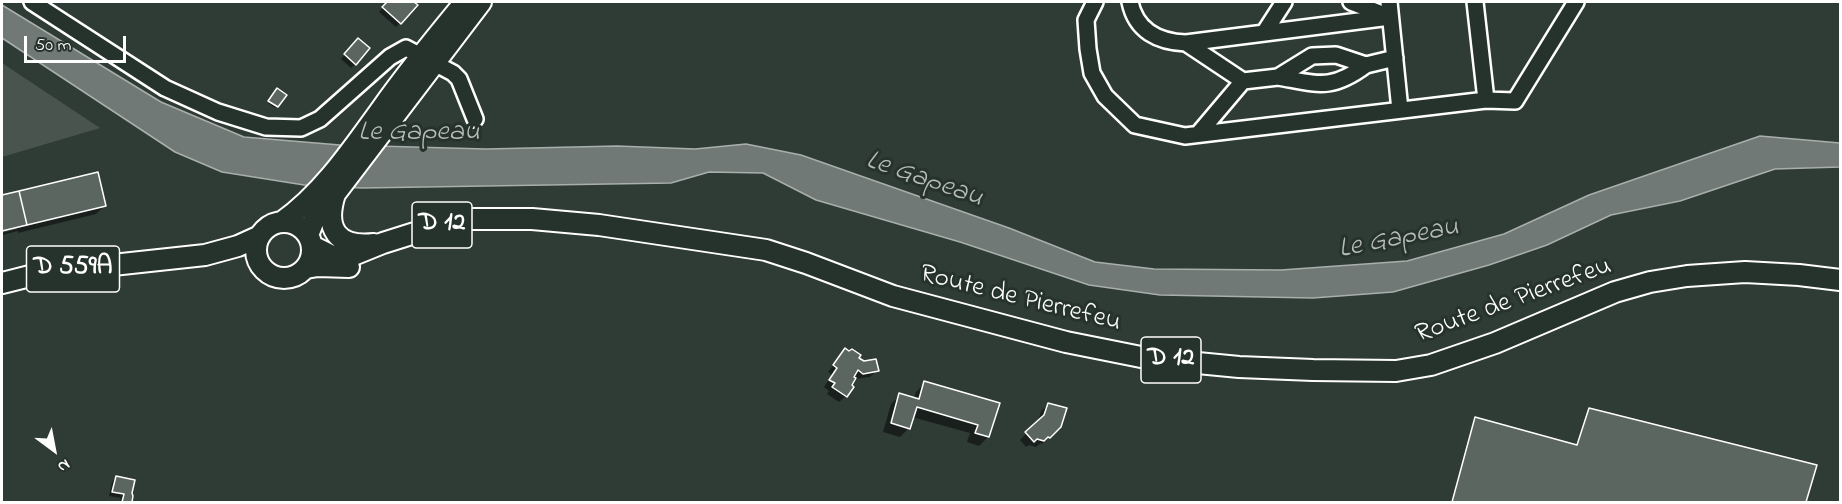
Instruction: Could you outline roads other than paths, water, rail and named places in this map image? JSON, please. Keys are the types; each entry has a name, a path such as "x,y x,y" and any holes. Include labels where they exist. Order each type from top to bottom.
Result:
{"main road":[{"path":"429,60 465,2"},
{"path":"306,268 312,254 310,240 316,215 335,194 379,124 429,60 482,2"},
{"path":"379,124 363,136 315,194 282,222 266,229 260,236 256,251 260,265 270,274 285,278 293,277 306,268 356,266 376,261 446,233 503,219"},
{"path":"335,194 330,210 330,222 336,233 350,243 364,245 383,243"},
{"name":"D 12","path":"383,243 459,219 503,219"},
{"name":"Route de Pierrefeu","path":"503,219 532,219 599,225 766,250 893,296 1066,342 1146,358 1239,367 1302,370 1396,371 1431,364 1495,344 1615,292 1678,277 1744,272 1840,280"},
{"path":"282,222 297,225 310,240 330,255 339,257 351,256 383,243"},
{"name":"D 559A","path":"2,283 34,275 75,269 205,255 238,246 260,236"},
{"name":"D 559A","path":"205,255 260,265"}],"street":[{"path":"32,2 165,88 218,112 266,127 301,128 320,119 390,57 406,48 453,73 459,79 475,119"},
{"path":"1095,2 1086,20 1088,49 1092,73 1105,96 1136,125 1185,136 1485,100 1515,101 1576,2"},
{"path":"1130,2 1132,12 1142,28 1172,43 1264,33 1390,9"},
{"path":"1264,33 1284,2"},
{"path":"1351,2 1390,9"},
{"path":"1475,2 1485,100"},
{"path":"1390,9 1400,110"},
{"path":"1186,43 1243,81 1278,77 1331,84 1349,77 1366,65 1395,58"},
{"path":"1278,77 1312,57 1336,55 1366,65"},
{"path":"1199,134 1243,81"}],"water label":[{"name":"Le Gapeau","path":"419,134"},
{"name":"Le Gapeau","path":"924,181"},
{"name":"Le Gapeau","path":"1399,240"}]}
